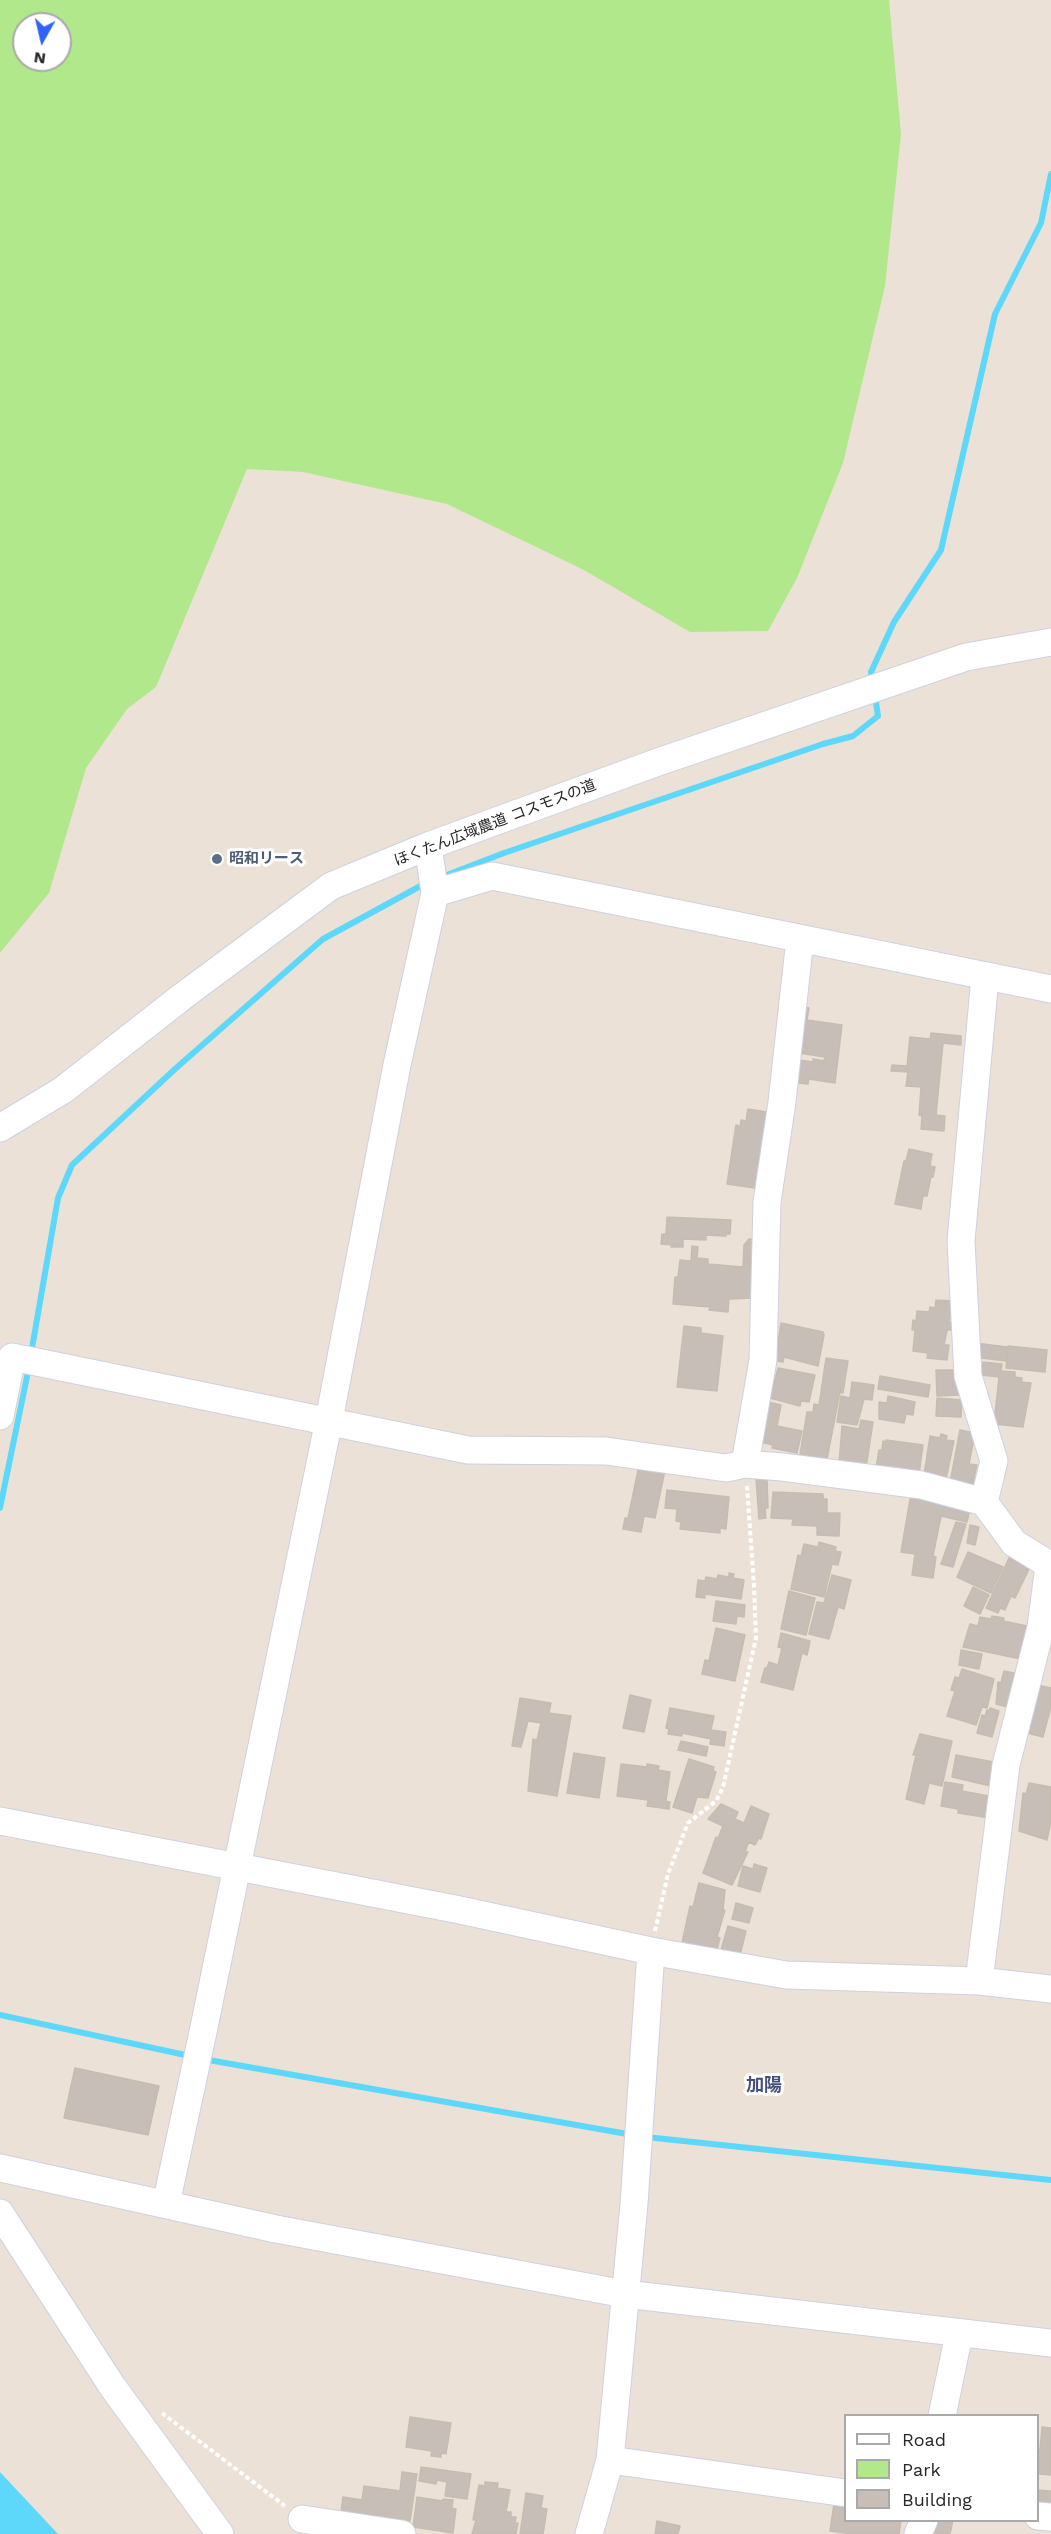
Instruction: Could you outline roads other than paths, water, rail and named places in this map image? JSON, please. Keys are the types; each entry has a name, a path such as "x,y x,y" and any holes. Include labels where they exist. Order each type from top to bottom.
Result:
{"street":[{"name":"ほくたん広域農道 コスモスの道","path":"0,1128 63,1090 183,996 331,886 428,846 658,762 966,657 1051,642"},
{"path":"166,2204 329,1420 397,1065 435,893 428,846"},
{"path":"435,893 492,876 1051,989"},
{"path":"745,1464 763,1360 767,1202 782,1102 800,939"},
{"path":"984,1502 994,1461 968,1376 961,1241 985,977"},
{"path":"0,1416 12,1357 468,1450 606,1451 726,1468 745,1464 921,1485 984,1502 1014,1543 1050,1566 1041,1627 1006,1765 979,1981"},
{"path":"0,1821 455,1909 651,1951 786,1975 979,1981 1051,1989"},
{"path":"589,2534 610,2460 626,2294 651,1951"},
{"path":"0,2168 276,2229 626,2294 1051,2343"},
{"path":"0,2213 112,2386 220,2534"},
{"path":"942,2414 959,2334"},
{"path":"610,2460 844,2493"},
{"path":"302,2519 402,2534"}],"water":[{"path":"0,2472 58,2534 0,2534"}],"waterway":[{"path":"873,683 871,672 894,622 941,550 995,314 1041,223 1051,174"},
{"path":"439,878 504,853 823,744 853,736 878,716 875,696"},
{"path":"31,1354 58,1198 72,1165 175,1069 323,939 426,883"},
{"path":"0,1508 29,1367"},
{"path":"0,2015 190,2056"},
{"path":"203,2059 633,2135"},
{"path":"646,2137 1051,2180"}],"place":[{"name":"昭和リース","path":"217,859"}],"district":[{"name":"加陽","path":"764,2086"}]}
